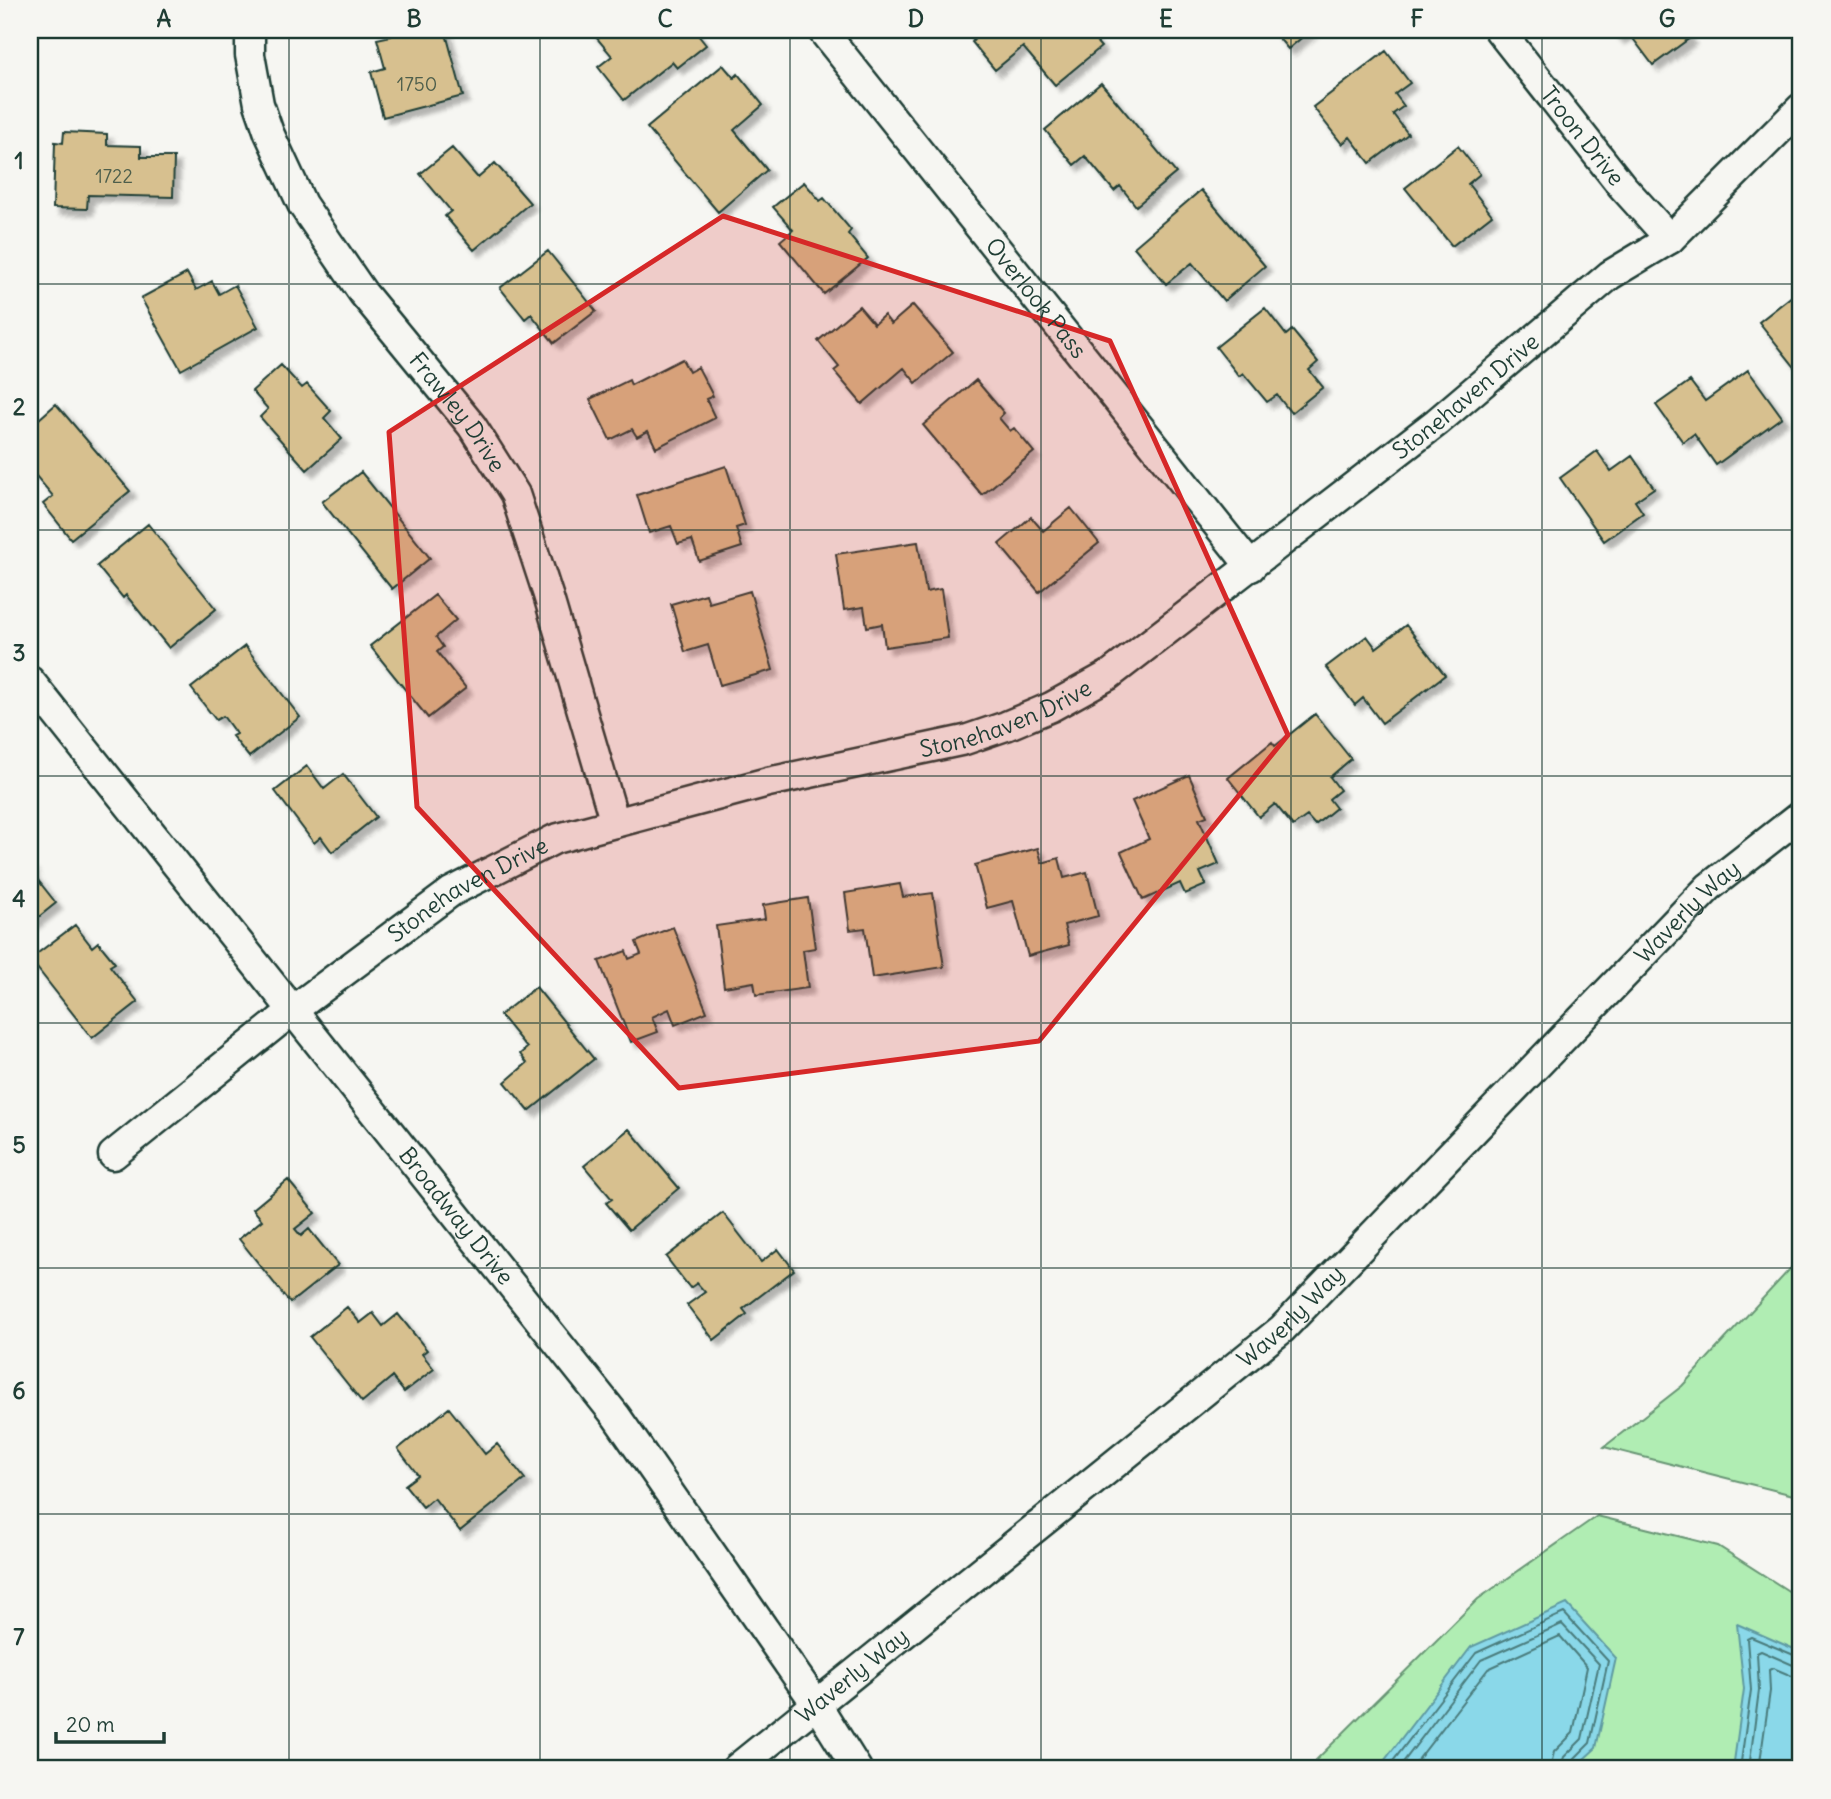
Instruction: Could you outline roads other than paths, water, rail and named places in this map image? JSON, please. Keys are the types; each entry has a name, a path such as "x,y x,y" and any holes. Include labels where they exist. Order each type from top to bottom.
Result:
{"street":[{"name":"Frawley Drive","path":"250,30 250,55 259,104 269,133 302,204 363,293 472,426 515,494 548,595 615,823"},
{"name":"Overlook Pass","path":"822,30 1251,567"},
{"name":"Troon Drive","path":"1499,30 1622,186 1670,239"},
{"name":"Stonehaven Drive","path":"113,1155 293,1010 451,892 555,839 768,782 965,740 1051,707 1109,675 1437,422 1610,275 1670,239 1801,108"},
{"name":"Broadway Drive","path":"30,681 616,1416 817,1705 857,1769"},
{"name":"Waverly Way","path":"736,1769 1282,1329 1709,887 1801,815"}],"water":[{"path":"1567,1604 1616,1658 1596,1748 1573,1769 1378,1769 1471,1647"},
{"path":"1737,1624 1801,1652 1801,1769 1733,1769 1744,1689"}]}
